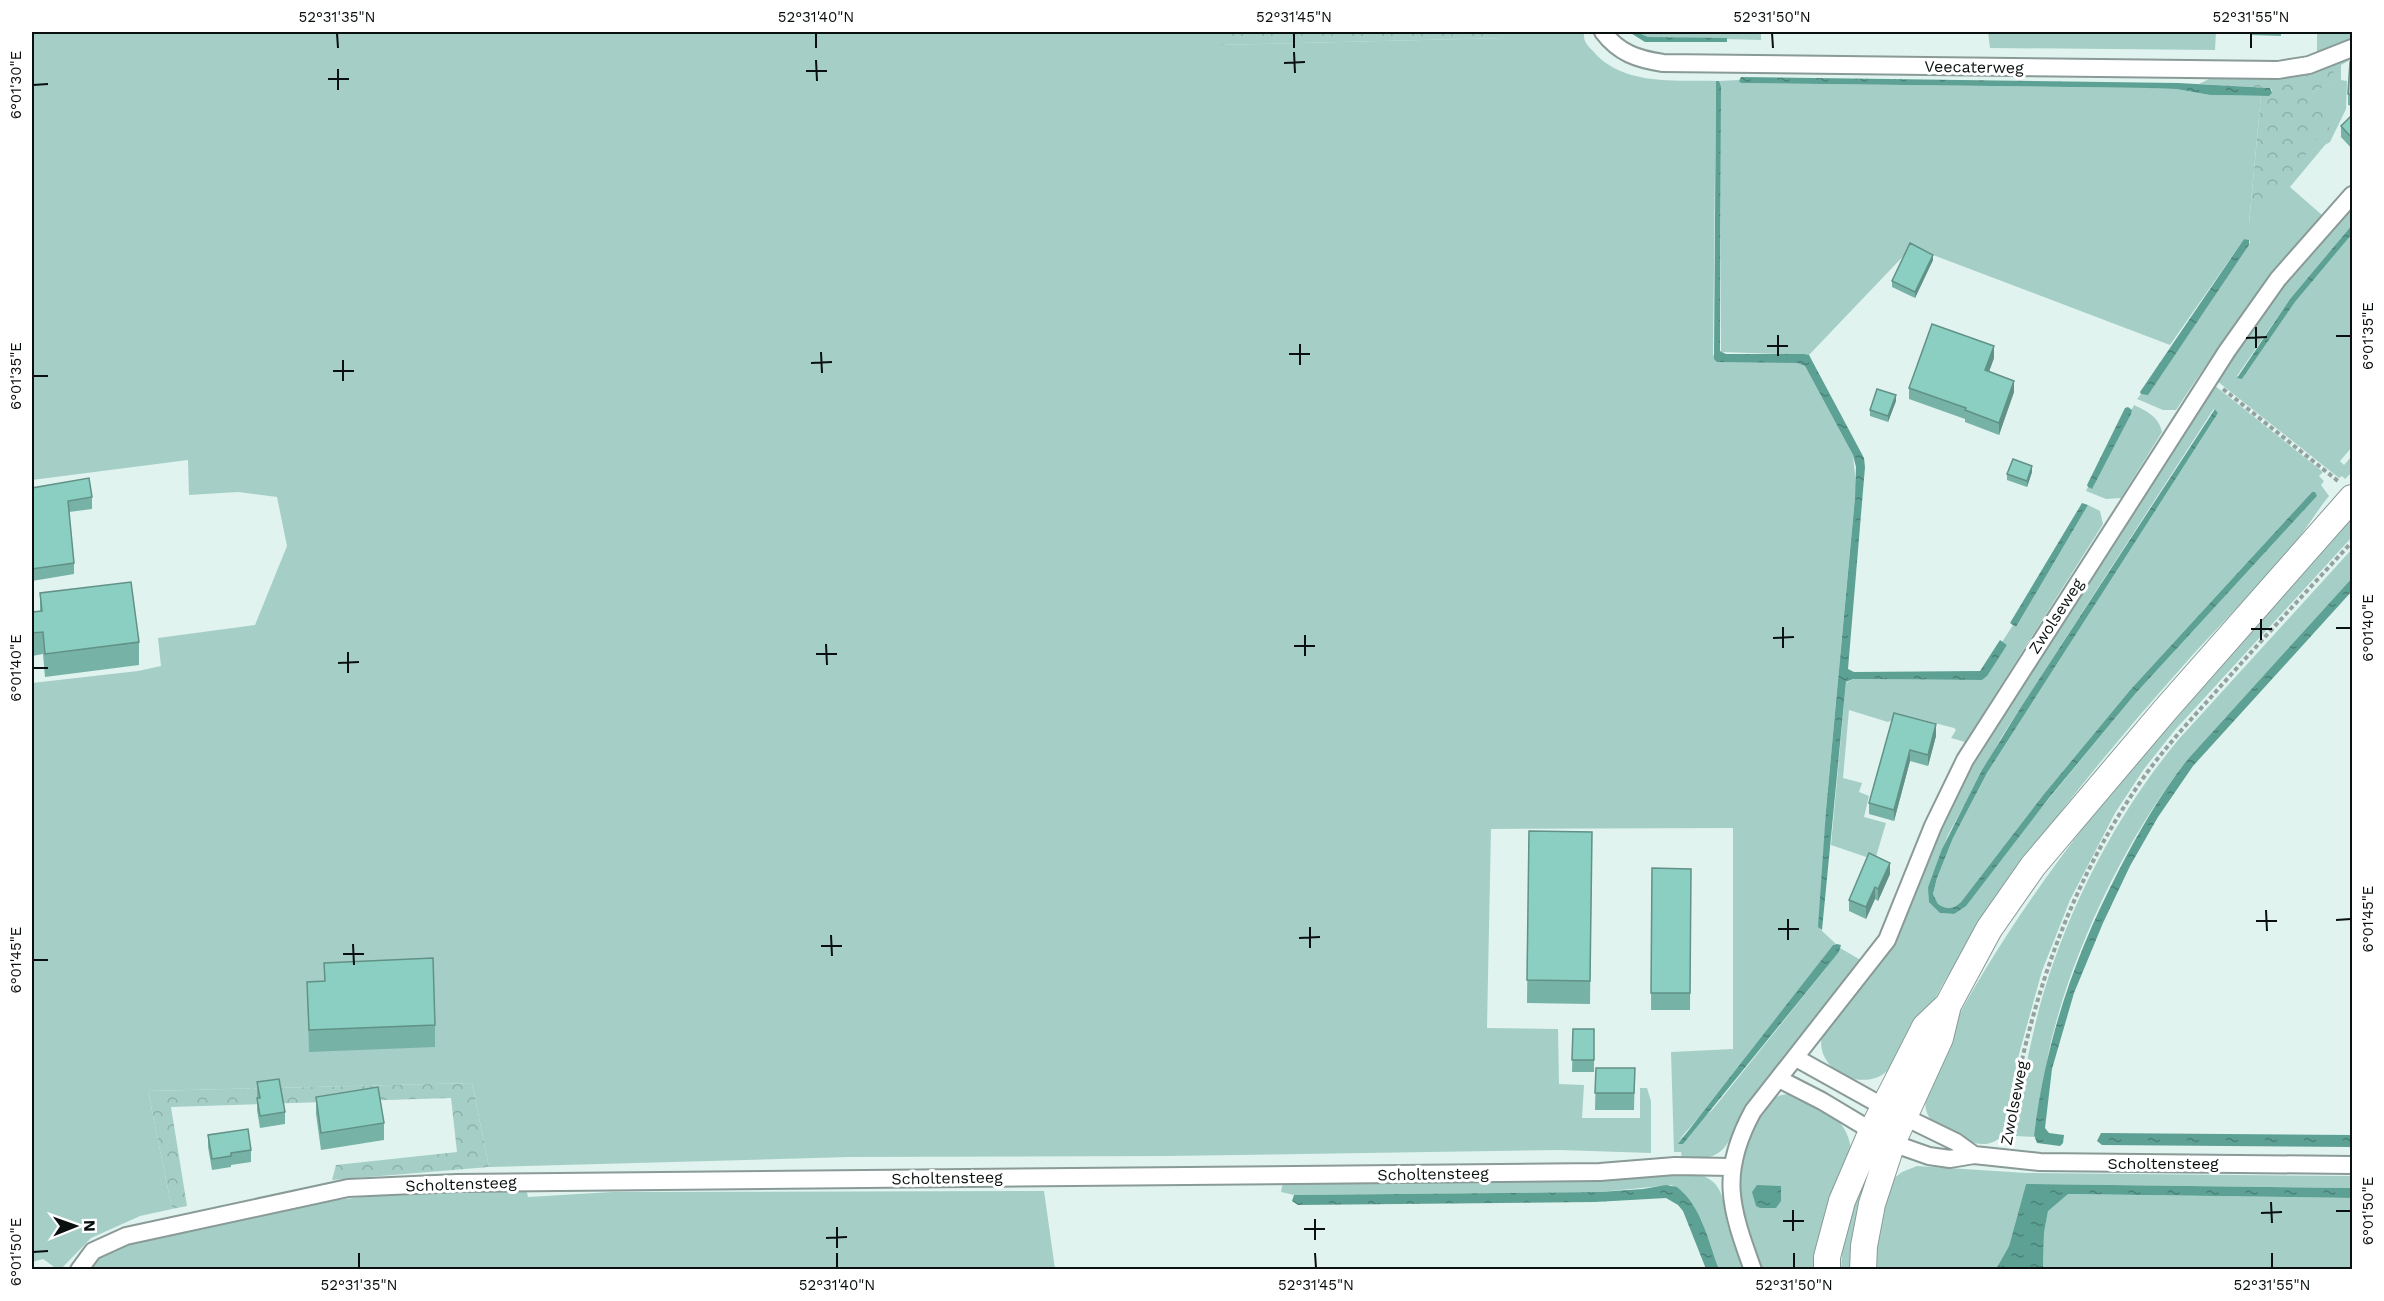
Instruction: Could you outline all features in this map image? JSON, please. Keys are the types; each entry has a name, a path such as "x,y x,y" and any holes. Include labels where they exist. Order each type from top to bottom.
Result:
{"main road":[{"path":"1827,1269 1827,1257 1842,1201 1882,1137 1925,1026 1948,1005 1989,929 2033,866 2166,709 2345,490"},
{"path":"1863,1269 1864,1246 1882,1137"}],"street":[{"name":"Veecaterweg","path":"1603,32 1622,52 1639,59 1663,63 2278,70 2309,65 2352,48"},
{"name":"Zwolseweg","path":"1796,1058 1887,940 1929,835 1965,760 2209,378 2278,279 2352,195"},
{"path":"1753,1269 1735,1210 1731,1167 1733,1156 1753,1112 1796,1058"},
{"name":"Scholtensteeg","path":"1796,1058 1956,1142 1974,1155"},
{"name":"Scholtensteeg","path":"1779,1079 1822,1101 1882,1137 1929,1156 1950,1160 1974,1155 2040,1162 2352,1165"},
{"name":"Scholtensteeg","path":"79,1269 93,1251 126,1236 348,1188 457,1183 1600,1172 1675,1166 1731,1167"}],"path":[{"path":"2209,378 2345,490"},
{"name":"Zwolseweg","path":"2003,1159 2025,1042 2040,987 2069,911 2114,822 2164,751 2352,542"}],"green space":[{"path":"32,32 1218,32 1219,45 1503,38 1502,32 1584,32 1589,47 1605,62 1634,76 1650,79 1716,81 1713,355 1797,363 1805,366 1853,455 1856,485 1826,810 1820,929 1836,944 1708,1107 1678,1141 1713,1109 1840,948 1859,959 1860,965 1723,1149 1706,1158 1682,1159 1681,1152 1674,1152 1671,1052 1733,1049 1733,828 1491,829 1487,1028 1558,1029 1559,1084 1584,1085 1582,1118 1640,1118 1640,1088 1647,1088 1651,1101 1651,1153 1560,1150 1166,1156 850,1157 489,1167 472,1083 148,1091 172,1209 140,1216 91,1238 61,1269 57,1269 43,1259 32,1262 32,683 138,671 161,666 158,638 255,625 287,546 277,497 238,492 189,495 188,460 32,480"},
{"path":"1218,32 1502,32 1503,38 1218,45"},
{"path":"1637,32 1761,32 1761,40 1648,37"},
{"path":"1988,32 2216,32 2215,50 1990,48"},
{"path":"2317,32 2352,32 2352,41 2317,56"},
{"path":"2352,53 2352,59 2341,65 2341,80 2347,81 2346,109 2330,142 2290,187 2322,215 2282,261 2245,310 2176,410 2163,410 2137,399 2141,394 2148,394 2250,241 2244,239 2170,345 1912,247 1809,355 1721,352 1721,86 1719,81 2147,88 2176,89 2210,95 2261,96 2249,223 2309,131 2312,92 2336,81 2330,63"},
{"path":"2330,63 2337,81 2312,92 2332,134 2315,140 2309,132 2308,152 2249,224 2261,96 2269,96 2272,90 2270,88 2199,84 2219,74"},
{"path":"2352,207 2352,225 2290,299 2237,376 2242,379 2295,302 2352,234 2352,447 2340,461 2344,465 2352,456 2352,472 2345,479 2342,476 2339,478 2217,381 2283,286"},
{"path":"2214,385 2323,472 2319,476 2324,481 2321,485 2329,496 2301,535 2265,578 2161,690 2062,810 1975,932 1905,1052 1886,1072 1876,1078 1864,1080 1842,1074 1825,1058 1821,1047 1822,1035 1880,963 1899,933 1936,836 1964,780","holes":["2215,409 2218,413 1987,773 1953,838 1937,878 1933,894 1938,904 1950,908 1961,902 2044,794 2131,689 2312,492 2317,496 2136,693 1954,914 1940,913 1928,887 1948,835 2001,738 2213,410"]},
{"path":"2134,405 2155,418 2162,432 2121,498 2106,499 2086,491 2088,487 2092,488"},
{"path":"2088,505 2100,511 2103,524 1965,742 1951,738 1956,730 1954,728 1904,715 1888,722 1849,710 1843,778 1862,783 1859,792 1869,796 1864,817 1886,823 1875,860 1831,845 1846,683 1853,679 1982,680 2007,645 2002,642 2013,625 2016,627"},
{"path":"2352,516 2352,537 2175,730 2144,769 2115,813 2070,900 2042,971 2019,1054 2002,1136 1989,1143 1976,1143 1936,1125 1927,1113 1925,1102 1936,1061 1953,1026 1994,956 2039,888 2087,823 2190,698"},
{"path":"2352,549 2352,578 2187,760 2145,821 2125,855 2090,926 2063,999 2050,1047 2034,1137 2016,1136 2014,1129 2025,1069 2050,973 2078,901 2113,834 2133,801 2178,740"},
{"path":"472,1083 489,1167 332,1180 336,1165 457,1152 451,1098 171,1107 187,1206 172,1209 148,1091"},
{"path":"1791,1094 1821,1108 1837,1120 1844,1128 1851,1149 1812,1269 1762,1270 1743,1213 1741,1177 1743,1158 1758,1120 1767,1105 1774,1098"},
{"path":"1917,1166 2026,1173 2352,1176 2352,1188 2026,1184 2009,1246 1996,1269 1869,1270 1871,1246 1893,1179 1902,1172"},
{"path":"1864,1167 1876,1172 1858,1269 1841,1270 1843,1238"},
{"path":"1694,1173 1713,1181 1718,1187 1729,1229 1745,1269 1719,1269 1701,1219 1672,1185 1600,1192 1294,1195 1281,1192 1283,1182"},
{"path":"526,1189 528,1197 612,1192 1044,1191 1055,1269 87,1270 93,1261 121,1244 338,1200 417,1190"},
{"path":"2067,1194 2352,1198 2352,1269 2043,1270 2044,1233 2048,1210"}],"water":[{"path":"1629,32 1637,32 1648,37 1727,38 1727,42 1645,42"},
{"path":"1741,77 2178,83 2270,88 2272,93 2269,96 2210,95 2176,89 2147,88 1741,83 1739,81"},
{"path":"1716,81 1719,81 1721,86 1720,351 1726,354 1809,355 1864,458 1848,669 1854,672 1980,671 2000,640 2007,645 1982,680 1853,679 1846,682 1822,930 1818,927 1826,810 1856,467 1853,455 1805,366 1797,363 1717,362 1714,359"},
{"path":"2352,225 2352,234 2295,302 2242,379 2237,378 2290,299"},
{"path":"2244,239 2249,240 2249,245 2148,395 2141,394 2140,392"},
{"path":"2125,408 2132,410 2131,414 2092,489 2087,485"},
{"path":"2215,409 2218,413 1987,773 1953,838 1937,878 1933,894 1938,904 1950,908 1961,902 2044,794 2131,689 2312,492 2315,492 2317,496 2136,693 2049,798 1966,906 1954,914 1940,913 1929,902 1928,887 1942,849 1982,770"},
{"path":"2082,503 2088,505 2016,627 2010,623"},
{"path":"2352,578 2352,591 2193,766 2158,817 2130,866 2074,993 2052,1069 2045,1128 2049,1133 2064,1135 2063,1143 2060,1146 2037,1143 2034,1135 2039,1100 2054,1032 2064,1000 2102,904 2133,843 2187,760"},
{"path":"1833,945 1841,945 1839,952 1683,1144 1678,1144"},
{"path":"2101,1133 2352,1135 2352,1147 2102,1145 2097,1141"},
{"path":"2026,1184 2352,1188 2352,1198 2068,1194 2048,1211 2044,1233 2043,1269 1996,1269 2009,1246"},
{"path":"1666,1185 1677,1187 1693,1204 1719,1269 1706,1269 1683,1211 1666,1198 1595,1202 1298,1205 1292,1201 1294,1195 1600,1192"},
{"path":"1757,1185 1781,1186 1781,1201 1776,1208 1756,1206 1752,1192"}],"building":[{"path":"2350,62 2352,62 2352,95 2348,94"},
{"path":"2352,115 2352,138 2341,126"},
{"path":"1910,243 1933,255 1915,292 1892,281"},
{"path":"1932,324 1994,346 1985,370 2014,381 1999,423 1965,410 1966,408 1909,388"},
{"path":"1877,389 1896,395 1888,416 1870,410"},
{"path":"2013,459 2032,466 2027,481 2007,474"},
{"path":"89,478 92,497 68,501 74,563 32,569 32,488"},
{"path":"131,582 139,642 45,654 43,632 32,633 32,612 42,611 40,593"},
{"path":"1894,713 1936,724 1928,755 1910,750 1894,810 1869,803"},
{"path":"1529,831 1592,832 1590,981 1527,980"},
{"path":"1869,853 1890,863 1878,889 1875,887 1866,907 1849,900"},
{"path":"1652,868 1691,869 1690,993 1651,993"},
{"path":"433,958 435,1025 309,1030 307,982 325,981 324,963"},
{"path":"1573,1029 1594,1029 1594,1060 1572,1060"},
{"path":"1596,1068 1635,1068 1634,1093 1595,1093"},
{"path":"279,1079 285,1112 260,1116 257,1082"},
{"path":"378,1087 384,1123 321,1133 316,1097"},
{"path":"248,1129 251,1150 212,1159 208,1135"}]}
